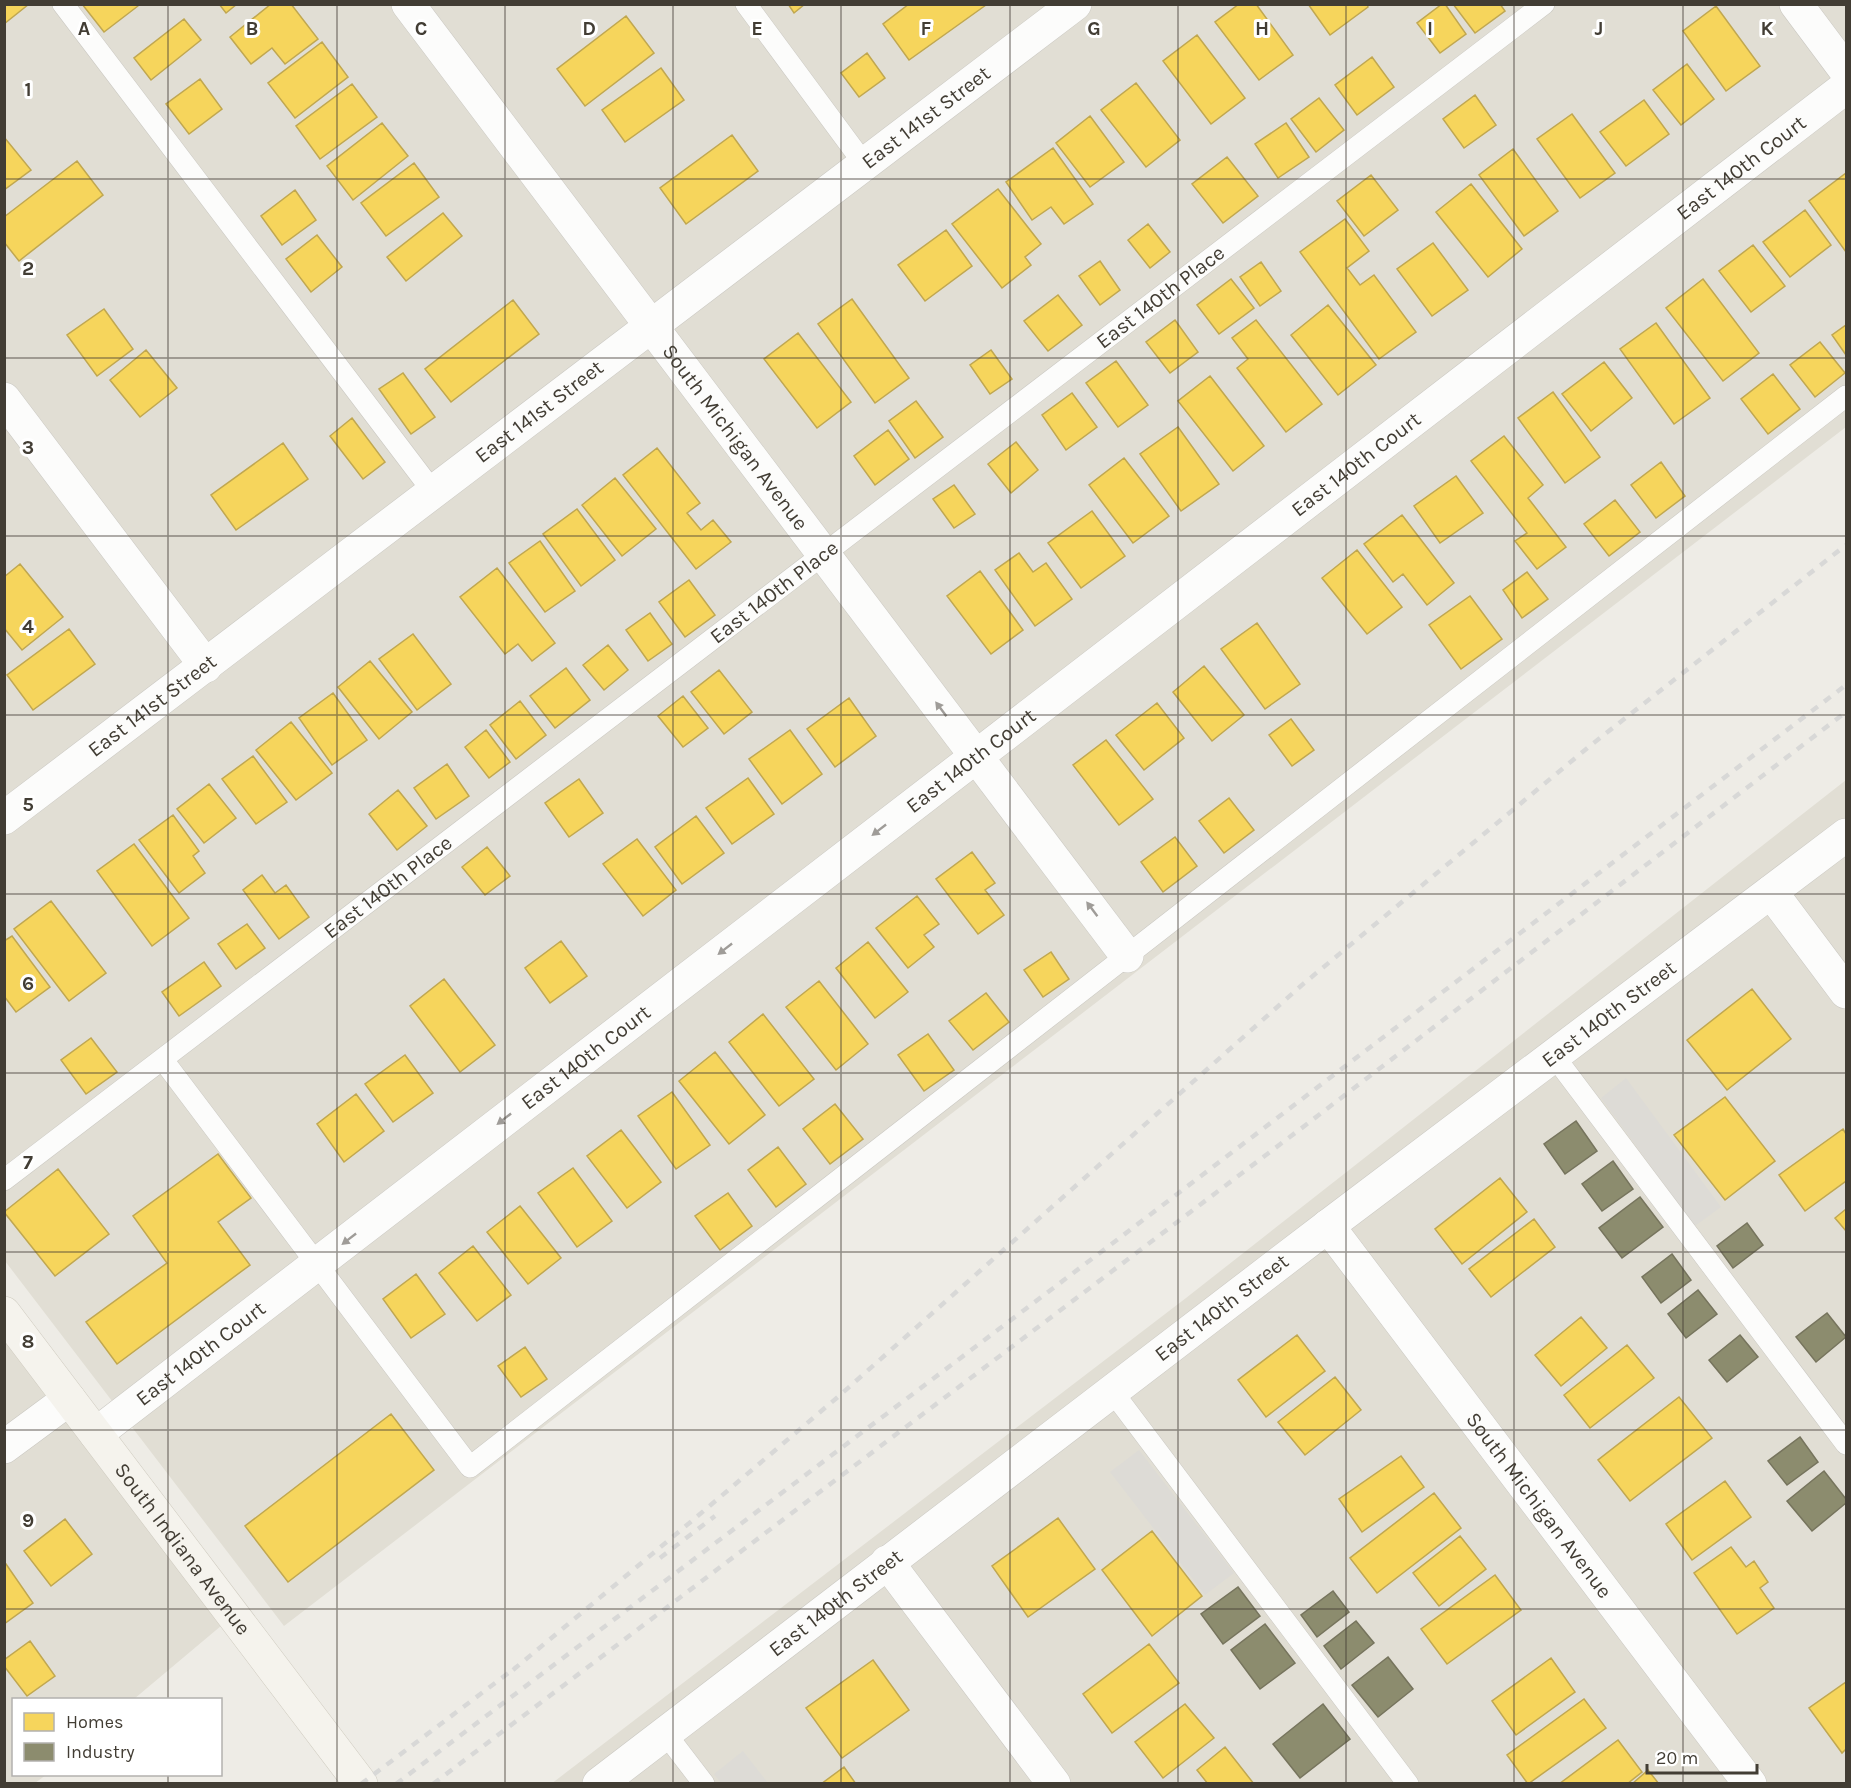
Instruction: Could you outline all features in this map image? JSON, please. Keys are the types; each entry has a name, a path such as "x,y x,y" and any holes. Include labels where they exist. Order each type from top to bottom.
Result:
{"main road":[{"name":"South Indiana Avenue","path":"4,1313 361,1784"}],"street":[{"name":"South Michigan Avenue","path":"408,4 1127,956"},
{"name":"East 141st Street","path":"4,818 1075,4"},
{"path":"1796,4 1846,71"},
{"name":"East 140th Court","path":"96,1434 1846,87"},
{"path":"4,399 206,666"},
{"name":"East 140th Street","path":"599,1784 1328,1226 1846,835"},
{"path":"1771,892 1846,992"},
{"name":"South Michigan Avenue","path":"1328,1226 1750,1784"},
{"path":"4,1447 69,1399"},
{"path":"887,1562 1054,1784"}],"lane":[{"path":"63,4 434,493"},
{"path":"746,4 865,165"},
{"name":"East 140th Place","path":"4,1180 1544,4"},
{"path":"163,1060 470,1467 1846,396"},
{"path":"1554,1056 1846,1444"},
{"path":"1112,1391 1408,1784"},
{"path":"665,1733 704,1784"}],"shaded area":[{"path":"5,5 1846,5 1846,427 284,1626 5,1261"},
{"path":"1846,780 1846,1783 551,1784 1186,1298"},
{"path":"1626,1078 1721,1207 1695,1226 1601,1098"},
{"path":"4,1312 234,1615 135,1698 12,1698 12,1776 45,1776 35,1783 5,1783"},
{"path":"1139,1450 1234,1573 1205,1595 1110,1472"},
{"path":"743,1751 768,1783 721,1783 714,1774"}],"building: Homes":[{"path":"4,4 29,4 4,24"},
{"path":"82,4 138,4 138,6 104,32"},
{"path":"219,4 237,4 226,13"},
{"path":"271,4 291,4 318,39 285,64 272,48 251,64 230,37"},
{"path":"788,4 805,4 794,13"},
{"path":"909,4 986,5 909,60 883,24"},
{"path":"1239,4 1256,4 1293,55 1259,80 1215,22"},
{"path":"1308,4 1367,4 1368,7 1330,35"},
{"path":"1445,4 1466,34 1440,53 1417,23"},
{"path":"1453,4 1500,4 1505,11 1475,33"},
{"path":"1716,6 1760,66 1726,91 1683,31"},
{"path":"626,16 654,53 585,106 557,69"},
{"path":"184,19 201,40 151,80 134,58"},
{"path":"1197,35 1245,98 1211,124 1163,61"},
{"path":"322,42 348,77 295,118 268,83"},
{"path":"867,53 885,78 859,97 841,73"},
{"path":"1372,57 1394,87 1357,115 1335,85"},
{"path":"1687,64 1714,99 1681,125 1653,90"},
{"path":"661,68 684,100 625,142 602,110"},
{"path":"200,79 222,109 189,134 166,104"},
{"path":"1136,83 1180,140 1146,167 1101,110"},
{"path":"352,84 377,117 320,159 296,126"},
{"path":"1475,95 1496,125 1464,148 1443,119"},
{"path":"1319,98 1344,130 1316,152 1291,119"},
{"path":"1644,100 1669,134 1626,166 1600,132"},
{"path":"1572,114 1615,173 1580,198 1537,139"},
{"path":"1090,116 1124,162 1090,187 1056,143"},
{"path":"382,123 408,156 353,200 327,166"},
{"path":"1286,123 1309,157 1278,178 1255,144"},
{"path":"732,135 758,171 686,224 660,188"},
{"path":"4,137 31,170 4,190"},
{"path":"1053,148 1093,204 1064,224 1051,207 1032,220 1006,182"},
{"path":"1513,149 1558,211 1524,236 1479,175"},
{"path":"1227,157 1258,196 1223,223 1192,184"},
{"path":"77,161 103,195 19,261 4,242 4,217"},
{"path":"414,163 439,197 386,236 361,203"},
{"path":"1846,173 1846,252 1809,201"},
{"path":"1371,175 1398,210 1364,236 1337,201"},
{"path":"1471,184 1522,249 1488,277 1436,212"},
{"path":"998,189 1041,244 1025,257 1031,265 1002,288 952,224"},
{"path":"295,190 316,220 282,245 261,216"},
{"path":"1805,210 1831,245 1790,277 1763,242"},
{"path":"443,213 462,236 406,281 387,257"},
{"path":"1345,219 1369,251 1347,268 1360,285 1374,275 1416,332 1379,359 1300,252"},
{"path":"1148,224 1170,252 1150,268 1128,240"},
{"path":"946,230 972,266 925,301 898,265"},
{"path":"317,235 342,267 311,292 286,259"},
{"path":"1433,243 1468,290 1432,316 1397,269"},
{"path":"1753,245 1785,286 1751,312 1719,271"},
{"path":"1100,261 1120,290 1100,305 1079,276"},
{"path":"1261,262 1281,291 1260,306 1240,277"},
{"path":"1231,279 1254,308 1219,334 1197,305"},
{"path":"1703,279 1759,353 1723,381 1666,308"},
{"path":"1058,295 1082,325 1048,351 1024,321"},
{"path":"852,299 909,378 875,403 818,324"},
{"path":"513,300 539,334 451,402 425,369"},
{"path":"1328,305 1376,365 1338,395 1291,335"},
{"path":"104,309 133,349 97,376 67,335"},
{"path":"1175,320 1198,352 1170,373 1146,342"},
{"path":"1256,320 1322,404 1286,432 1237,368 1248,359 1232,338"},
{"path":"1656,323 1710,398 1674,424 1620,349"},
{"path":"1846,325 1846,355 1832,335"},
{"path":"798,333 851,402 817,428 764,359"},
{"path":"1820,342 1845,373 1815,397 1790,365"},
{"path":"146,350 177,388 140,417 110,380"},
{"path":"991,350 1012,379 990,394 970,365"},
{"path":"1116,361 1148,405 1118,427 1086,383"},
{"path":"1604,362 1632,398 1591,431 1562,394"},
{"path":"403,373 435,417 411,434 379,389"},
{"path":"1773,374 1800,409 1768,434 1741,399"},
{"path":"1210,376 1264,446 1233,471 1178,401"},
{"path":"1553,392 1600,457 1565,483 1518,418"},
{"path":"1072,393 1097,427 1066,450 1042,415"},
{"path":"916,401 943,437 915,458 889,421"},
{"path":"352,418 385,462 363,479 330,436"},
{"path":"1178,427 1219,484 1181,511 1140,454"},
{"path":"888,430 909,459 875,485 854,456"},
{"path":"1504,436 1543,485 1528,498 1566,547 1537,569 1515,541 1527,533 1471,461"},
{"path":"1016,442 1038,470 1011,493 988,464"},
{"path":"283,443 308,479 236,530 211,495"},
{"path":"657,448 700,503 687,513 701,530 713,520 731,542 696,569 623,475"},
{"path":"1124,458 1169,516 1133,543 1089,485"},
{"path":"1661,462 1685,496 1656,518 1631,485"},
{"path":"1456,476 1483,513 1440,543 1414,506"},
{"path":"615,478 656,529 622,556 582,505"},
{"path":"954,485 975,514 954,528 933,499"},
{"path":"1615,500 1640,532 1609,556 1584,524"},
{"path":"577,509 615,560 581,586 543,534"},
{"path":"1092,511 1125,556 1081,588 1048,543"},
{"path":"1402,515 1454,583 1427,605 1403,574 1393,582 1364,544"},
{"path":"540,541 575,591 545,612 509,563"},
{"path":"1357,550 1402,607 1367,634 1322,578"},
{"path":"1019,553 1033,572 1046,563 1072,599 1035,626 995,570"},
{"path":"20,564 63,617 22,650 4,628 4,577"},
{"path":"497,568 555,643 532,661 518,644 505,654 460,597"},
{"path":"980,571 1023,630 991,654 947,596"},
{"path":"1527,572 1548,599 1522,618 1503,590"},
{"path":"689,580 715,615 685,637 659,602"},
{"path":"1470,596 1502,639 1461,669 1429,625"},
{"path":"650,613 672,644 648,661 626,630"},
{"path":"1257,623 1300,684 1265,709 1221,649"},
{"path":"69,629 95,664 33,710 7,675"},
{"path":"413,634 451,684 417,710 379,659"},
{"path":"608,645 628,670 604,690 583,665"},
{"path":"370,661 412,712 379,739 338,687"},
{"path":"1204,666 1244,715 1212,741 1173,692"},
{"path":"566,668 590,700 555,728 530,696"},
{"path":"719,670 752,712 724,734 691,692"},
{"path":"333,693 367,740 332,765 299,718"},
{"path":"683,696 708,728 683,747 658,716"},
{"path":"849,698 876,736 835,767 807,729"},
{"path":"520,701 546,735 516,759 490,725"},
{"path":"1157,703 1184,738 1144,770 1116,735"},
{"path":"1291,719 1314,750 1292,766 1269,735"},
{"path":"291,722 332,773 296,800 256,750"},
{"path":"486,730 510,762 489,778 465,747"},
{"path":"790,730 822,774 782,804 749,759"},
{"path":"1106,740 1153,799 1119,825 1073,765"},
{"path":"253,756 287,802 256,824 222,779"},
{"path":"447,764 469,796 436,819 414,788"},
{"path":"748,778 774,814 732,844 706,808"},
{"path":"579,779 603,813 569,837 545,803"},
{"path":"209,784 236,818 204,843 177,809"},
{"path":"398,790 427,826 397,850 369,814"},
{"path":"1229,798 1254,830 1224,853 1199,821"},
{"path":"173,815 199,851 193,856 205,873 179,893 139,840"},
{"path":"696,816 724,853 682,884 655,847"},
{"path":"1175,837 1197,866 1163,892 1141,862"},
{"path":"637,839 676,890 643,916 603,864"},
{"path":"134,844 189,918 152,946 97,871"},
{"path":"487,847 510,876 485,895 462,867"},
{"path":"972,852 995,883 985,890 1004,915 978,934 936,879"},
{"path":"262,875 275,893 286,885 309,917 279,939 243,890"},
{"path":"917,896 939,924 924,935 934,947 908,968 876,928"},
{"path":"51,901 106,973 69,1001 14,929"},
{"path":"247,924 265,948 236,969 218,944"},
{"path":"12,936 50,987 16,1012 4,996 4,941"},
{"path":"561,941 587,976 550,1003 525,968"},
{"path":"868,942 908,992 875,1018 836,968"},
{"path":"1051,952 1069,979 1043,997 1024,970"},
{"path":"204,962 221,986 179,1016 162,992"},
{"path":"444,979 495,1045 460,1072 410,1006"},
{"path":"819,981 868,1044 836,1070 786,1007"},
{"path":"1752,989 1791,1039 1727,1090 1687,1040"},
{"path":"986,993 1009,1022 973,1050 949,1021"},
{"path":"763,1014 814,1079 779,1106 729,1042"},
{"path":"928,1034 954,1070 924,1091 898,1055"},
{"path":"91,1038 117,1072 86,1094 61,1060"},
{"path":"715,1052 765,1115 729,1144 679,1081"},
{"path":"405,1055 433,1093 393,1122 365,1084"},
{"path":"672,1092 710,1145 676,1169 638,1116"},
{"path":"356,1094 384,1131 344,1162 317,1124"},
{"path":"1725,1097 1775,1161 1725,1200 1674,1135"},
{"path":"835,1104 863,1139 830,1164 803,1129"},
{"path":"1843,1129 1846,1134 1846,1181 1805,1211 1779,1175"},
{"path":"621,1130 661,1182 627,1208 587,1156"},
{"path":"778,1147 806,1184 776,1207 748,1170"},
{"path":"218,1154 251,1198 218,1222 250,1265 117,1364 86,1322 167,1263 133,1216"},
{"path":"573,1168 612,1221 577,1247 538,1193"},
{"path":"58,1169 109,1234 55,1276 4,1212"},
{"path":"1500,1178 1527,1212 1462,1264 1435,1229"},
{"path":"728,1193 752,1226 720,1250 695,1216"},
{"path":"520,1206 561,1258 528,1284 487,1232"},
{"path":"1846,1209 1846,1231 1835,1218"},
{"path":"1534,1219 1555,1247 1491,1297 1469,1269"},
{"path":"473,1246 511,1295 477,1321 439,1273"},
{"path":"416,1274 445,1314 411,1338 383,1299"},
{"path":"1581,1317 1607,1348 1561,1386 1535,1355"},
{"path":"1297,1335 1325,1371 1266,1417 1238,1380"},
{"path":"1627,1345 1654,1378 1590,1428 1564,1395"},
{"path":"525,1347 547,1379 521,1397 498,1366"},
{"path":"1335,1377 1361,1410 1305,1455 1278,1422"},
{"path":"1679,1397 1712,1438 1630,1501 1598,1460"},
{"path":"391,1414 434,1470 288,1582 245,1526"},
{"path":"1401,1456 1424,1487 1362,1532 1339,1499"},
{"path":"1725,1481 1751,1517 1692,1560 1666,1524"},
{"path":"1434,1493 1461,1528 1377,1593 1350,1558"},
{"path":"1058,1518 1095,1569 1028,1617 992,1566"},
{"path":"65,1519 92,1554 51,1586 24,1551"},
{"path":"1152,1531 1202,1596 1152,1636 1102,1570"},
{"path":"1460,1536 1486,1569 1439,1606 1413,1573"},
{"path":"1731,1547 1746,1567 1754,1561 1768,1582 1760,1588 1774,1608 1737,1634 1694,1573"},
{"path":"6,1564 33,1603 4,1624 4,1565"},
{"path":"1495,1575 1521,1610 1447,1664 1421,1629"},
{"path":"30,1641 55,1676 27,1696 4,1666 4,1660"},
{"path":"1149,1644 1179,1683 1112,1733 1083,1694"},
{"path":"1551,1658 1575,1692 1516,1735 1492,1701"},
{"path":"873,1660 909,1710 842,1758 806,1708"},
{"path":"1846,1682 1846,1749 1842,1753 1809,1708"},
{"path":"1584,1699 1606,1728 1528,1784 1507,1755"},
{"path":"1185,1704 1214,1738 1163,1778 1135,1742"},
{"path":"1618,1740 1642,1772 1627,1784 1559,1784"},
{"path":"1225,1747 1254,1784 1208,1784 1197,1770"},
{"path":"844,1767 856,1784 821,1784"},
{"path":"1648,1770 1659,1784 1632,1784"}],"building: Industry":[{"path":"1576,1121 1597,1151 1565,1174 1544,1144"},
{"path":"1613,1161 1633,1189 1602,1211 1582,1184"},
{"path":"1640,1197 1663,1227 1622,1258 1599,1228"},
{"path":"1747,1223 1763,1245 1733,1268 1717,1246"},
{"path":"1672,1254 1691,1280 1661,1303 1642,1277"},
{"path":"1698,1290 1717,1314 1686,1338 1668,1314"},
{"path":"1827,1313 1846,1337 1816,1362 1796,1337"},
{"path":"1740,1335 1758,1357 1727,1382 1709,1360"},
{"path":"1800,1437 1818,1462 1787,1485 1768,1461"},
{"path":"1824,1471 1846,1499 1846,1503 1812,1531 1787,1501"},
{"path":"1238,1587 1260,1616 1223,1644 1201,1614"},
{"path":"1333,1591 1349,1612 1317,1637 1301,1615"},
{"path":"1356,1621 1374,1643 1341,1669 1324,1646"},
{"path":"1265,1624 1295,1663 1260,1689 1231,1650"},
{"path":"1388,1657 1413,1689 1378,1717 1352,1685"},
{"path":"1323,1704 1350,1739 1300,1778 1273,1744"}],"railway":[{"path":"513,1670 839,1396 1302,985 1591,745 1846,545"},
{"path":"396,1784 1105,1249 1846,685"},
{"path":"433,1784 1307,1124 1846,712"},
{"path":"660,1558 715,1516"},
{"path":"361,1784 519,1665"}]}
